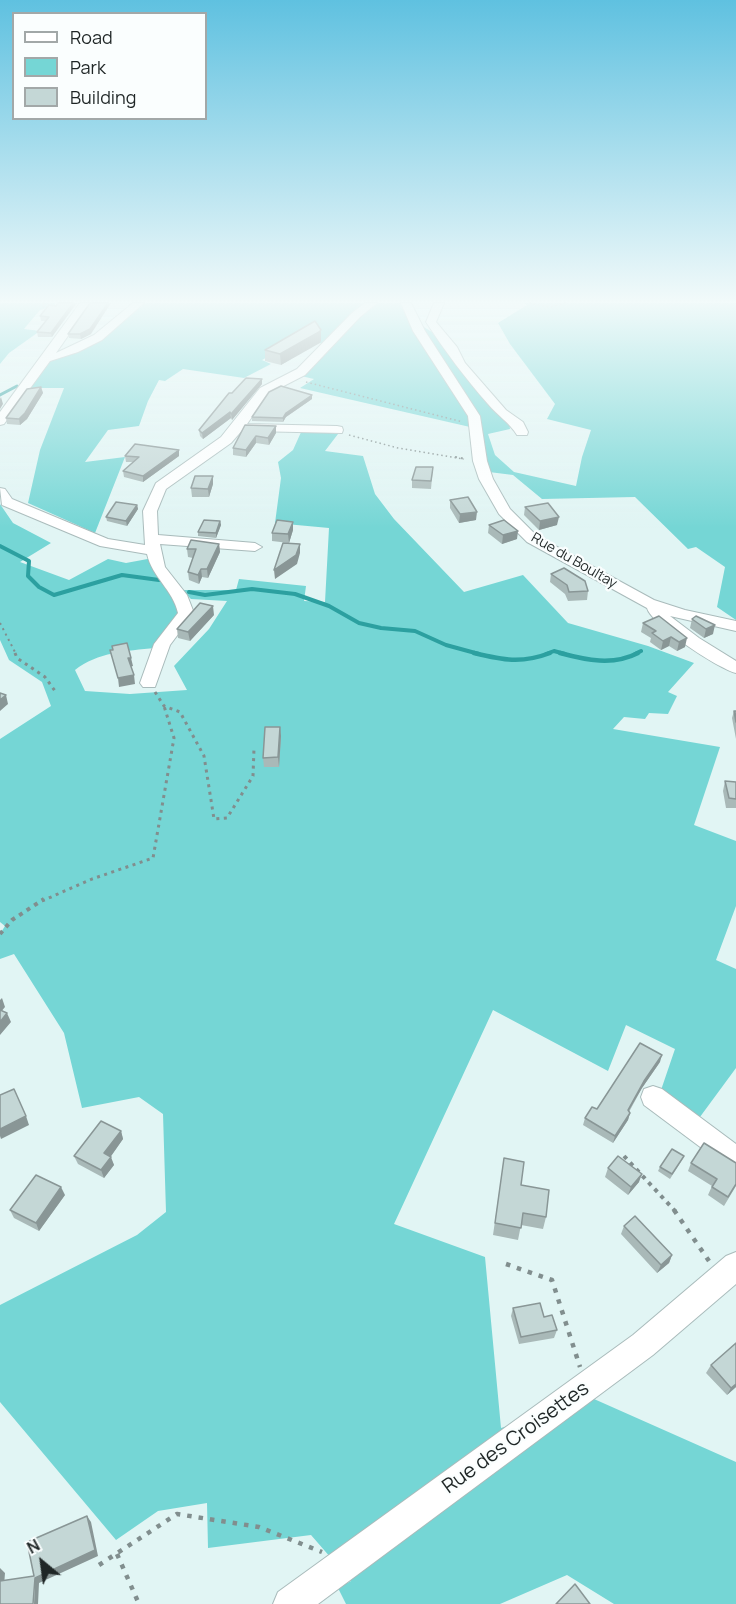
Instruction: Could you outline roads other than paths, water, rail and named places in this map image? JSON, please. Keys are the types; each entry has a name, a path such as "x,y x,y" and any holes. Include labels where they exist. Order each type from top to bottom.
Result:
{"street":[{"path":"0,421 33,378"},
{"path":"149,683 162,644 186,613 184,601 158,569 150,511 161,486 226,440 264,391 290,378"},
{"name":"Rue du Boultay","path":"450,378 474,416 480,461 486,479 504,511 532,539 648,603 681,614 736,626"},
{"path":"472,378 502,413 518,425 522,432"},
{"path":"239,426 337,430"},
{"path":"0,492 7,502 105,543 255,547"},
{"path":"648,603 666,621 699,646 736,668"},
{"path":"653,1097 736,1159"},
{"name":"Rue des Croisettes","path":"290,1604 643,1345 728,1272"}],"waterway":[{"path":"0,395 17,386"},
{"path":"0,546 29,561 28,576 39,587 54,595 122,575 159,580"},
{"path":"189,592 205,595 252,589 295,594 329,606 359,623 381,628 415,631 446,645 479,654"},
{"path":"546,654 554,651 565,654"},
{"path":"635,654 641,651"},
{"path":"474,653 512,660 530,659 550,653"},
{"path":"560,653 590,660 609,661 638,653"}]}
